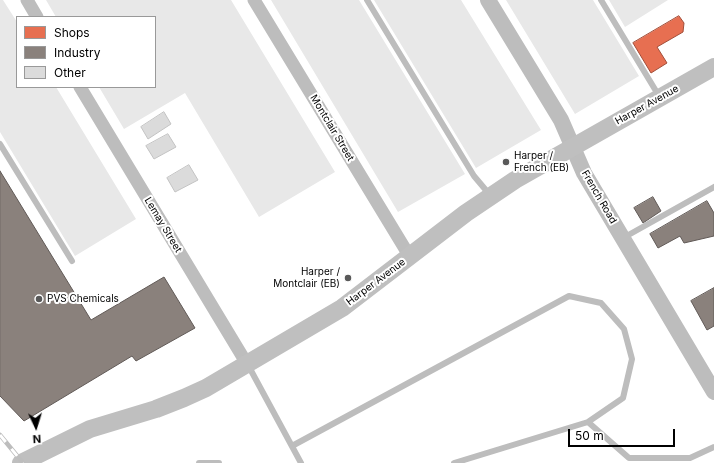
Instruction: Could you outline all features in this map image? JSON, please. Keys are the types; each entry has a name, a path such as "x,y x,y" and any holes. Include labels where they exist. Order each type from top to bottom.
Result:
{"main road":[{"name":"Harper Avenue","path":"20,463 90,429 156,409 206,388 342,308 490,196 714,67"}],"street":[{"path":"27,0 37,16"},
{"name":"Montclair Street","path":"254,0 410,257"},
{"name":"French Road","path":"488,0 561,120 584,173 714,392"},
{"name":"Lemay Street","path":"81,88 247,364"}],"lane":[{"path":"367,0 474,176 490,196"},
{"path":"602,0 660,98"},
{"path":"0,144 72,261"},
{"path":"623,238 714,187"},
{"path":"292,446 569,296 601,303 624,329 632,359 623,398 588,422 454,463"},
{"path":"247,364 301,463"},
{"path":"588,422 629,458 690,458 714,446"},
{"path":"199,463 219,463"}],"shaded area":[{"path":"0,0 3,0 16,20 16,88 57,88 136,219 75,256 0,132"},
{"path":"46,0 231,0 335,172 259,217 185,93 124,129 100,88 156,88 156,16 55,16"},
{"path":"271,0 359,0 465,174 398,212"},
{"path":"374,0 461,0 541,130 476,168"},
{"path":"506,0 593,0 639,76 575,114"},
{"path":"609,0 668,0 625,27"}],"building: Shops":[{"path":"679,16 684,23 683,32 657,47 667,63 651,73 633,43"}],"building: Industry":[{"name":"PVS Chemicals","path":"0,171 91,320 164,277 195,328 136,361 132,356 24,421 0,396"},
{"path":"653,197 661,211 643,223 634,208"},
{"path":"707,201 714,213 714,236 684,243 680,236 658,248 650,234"},
{"path":"714,288 714,326 707,330 691,301"}],"building: Other":[{"path":"164,112 171,124 148,139 141,127"},
{"path":"168,134 176,147 154,159 146,146"},
{"path":"189,165 198,180 175,192 167,178"}],"railway":[{"path":"0,435 23,463"}],"place":[{"name":"Harper / French (EB)","path":"506,162"},
{"name":"Harper / Montclair (EB)","path":"348,278"},
{"name":"PVS Chemicals","path":"39,299"}]}
